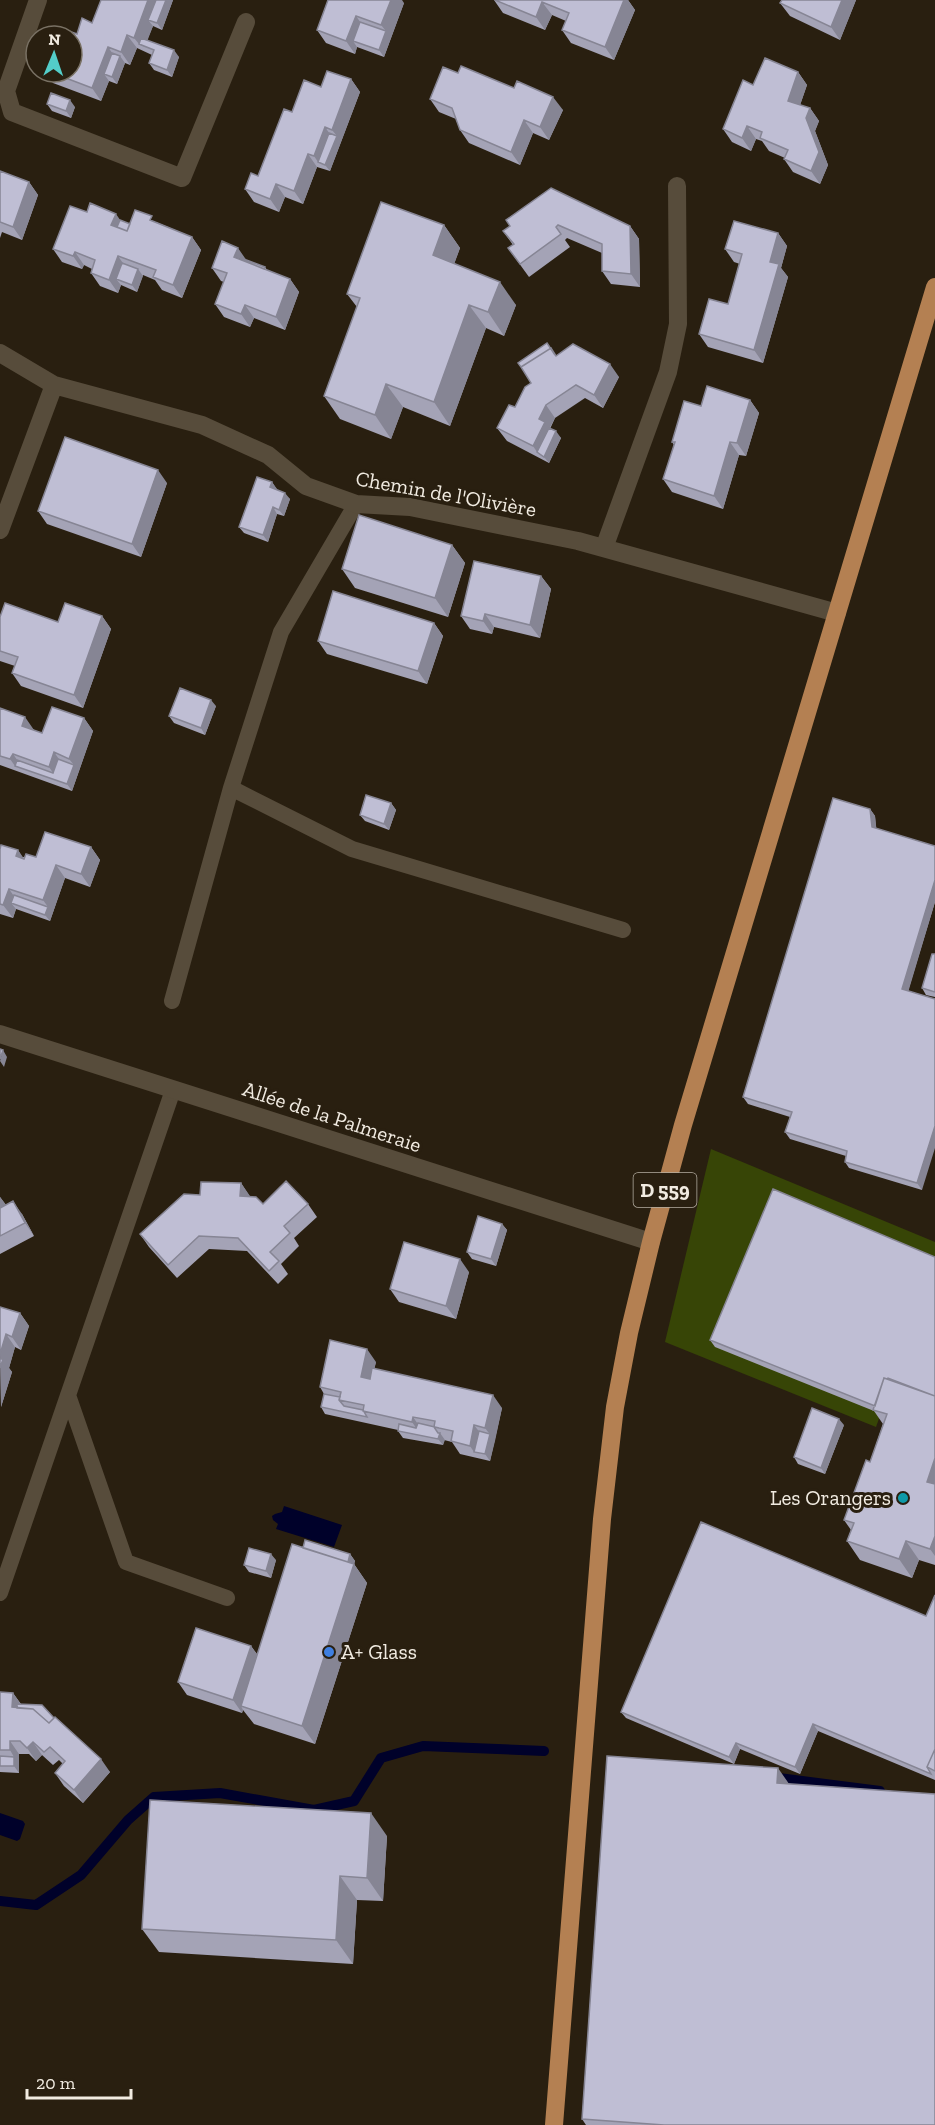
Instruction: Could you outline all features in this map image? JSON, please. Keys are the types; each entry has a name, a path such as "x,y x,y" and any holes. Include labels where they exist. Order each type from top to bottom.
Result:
{"main road":[{"name":"D 559","path":"554,2125 603,1508 615,1407 629,1334 683,1125 935,287"}],"street":[{"path":"38,0 6,91 12,112 182,178 246,22"},
{"path":"604,548 668,372 675,346 678,324 677,186"},
{"name":"Chemin de l'Olivière","path":"0,353 54,385 202,425 268,455 306,486 356,504 410,507 579,540 837,613"},
{"path":"0,530 54,385"},
{"name":"Allée de la Palmeraie","path":"0,1034 651,1242"}],"lane":[{"path":"172,1001 231,788 281,632 356,504"},
{"path":"231,788 352,849 623,930"},
{"path":"0,1593 173,1090"},
{"path":"68,1395 126,1562 227,1598"}],"green space":[{"path":"711,1149 935,1242 935,1262 876,1427 665,1342"}],"water":[{"path":"284,1506 342,1525 334,1547 276,1529 278,1524 272,1516 282,1512"},
{"path":"0,1813 23,1821 25,1824 20,1839 17,1841 0,1835"}],"building":[{"path":"101,0 148,0 134,38 127,35 121,52 108,47 92,88 82,84 84,84 84,24 80,24 82,18 92,23"},
{"path":"156,0 166,0 157,23 148,20"},
{"path":"328,0 391,0 381,25 356,16 346,41 317,30"},
{"path":"495,0 624,0 605,47 562,30 569,13 542,2 536,17"},
{"path":"782,0 842,0 831,27 780,3"},
{"path":"360,22 386,31 379,50 353,41"},
{"path":"141,38 174,50 167,70 149,63 154,50 139,44"},
{"path":"112,53 120,56 112,77 104,74"},
{"path":"765,58 798,72 788,101 810,108 806,118 819,152 811,171 784,159 788,150 760,138 762,132 747,126 742,138 723,129 743,80 753,85"},
{"path":"461,66 514,88 517,81 553,97 540,127 524,120 511,152 460,130 452,108 430,99 443,67 458,73"},
{"path":"327,71 351,79 332,130 325,127 314,156 308,154 294,191 276,184 270,199 245,189 251,173 258,176 284,109 292,112 304,80 321,87"},
{"path":"51,93 70,100 66,111 47,104"},
{"path":"329,133 337,136 325,165 318,162"},
{"path":"0,171 29,182 13,227 0,222"},
{"path":"551,188 630,226 631,274 602,271 602,244 558,225 556,227 561,234 520,264 508,248 514,244 503,231 510,226 506,220"},
{"path":"381,202 444,225 433,255 500,282 488,312 469,305 434,402 386,384 375,415 324,396 360,298 347,294"},
{"path":"90,203 116,214 111,225 127,231 135,210 152,216 150,220 192,237 173,285 153,277 156,270 118,256 109,280 91,273 95,260 75,252 73,256 53,249 70,206 87,212"},
{"path":"120,220 130,224 127,231 117,227"},
{"path":"734,221 778,233 770,262 779,264 754,350 699,334 709,299 728,304 742,254 725,249"},
{"path":"222,241 238,248 234,257 290,279 276,317 245,305 241,314 215,304 227,273 212,268"},
{"path":"241,258 265,267 264,269"},
{"path":"122,263 138,269 132,285 116,279"},
{"path":"547,343 551,348 521,367 518,363"},
{"path":"573,344 610,364 594,395 576,385 546,405 539,419 545,422 533,446 497,428 509,405 515,407 525,387 531,383 521,367 551,348 556,356"},
{"path":"707,386 750,400 737,443 730,442 714,496 663,479 675,442 672,442 684,401 701,406"},
{"path":"549,428 556,431 544,457 537,452"},
{"path":"65,437 158,470 132,544 38,511"},
{"path":"257,477 272,482 270,487 285,493 279,510 273,507 263,535 239,527"},
{"path":"359,515 452,545 435,598 342,569"},
{"path":"474,561 541,576 530,625 485,614 483,621 461,616"},
{"path":"333,591 434,623 418,671 318,641"},
{"path":"5,603 58,622 65,603 102,616 74,695 12,673 18,657 0,651 0,617"},
{"path":"180,688 211,700 201,728 169,716"},
{"path":"52,707 84,718 69,759 54,752 49,767 13,754 10,759 0,756 0,708 25,717 22,726 42,733"},
{"path":"58,759 74,765 67,784 15,766 17,760 53,773"},
{"path":"366,795 391,803 384,824 360,815"},
{"path":"833,798 870,809 872,827 935,846 935,880 902,989 935,999 935,1126 917,1183 845,1162 847,1151 785,1132 792,1112 743,1097"},
{"path":"45,832 91,847 81,874 56,865 43,900 9,889 3,905 0,904 1,845 18,850 16,856 24,859 26,854 36,857"},
{"path":"14,895 48,907 45,915 11,903"},
{"path":"932,954 935,954 935,992 922,988"},
{"path":"286,1181 308,1204 284,1226 290,1233 270,1252 279,1261 269,1271 238,1238 199,1236 168,1265 140,1234 184,1194 200,1195 201,1182 241,1183 240,1196 256,1197 263,1204"},
{"path":"773,1189 935,1257 935,1396 884,1378 875,1406 710,1340"},
{"path":"13,1201 25,1223 0,1236 0,1208"},
{"path":"478,1216 502,1224 491,1259 467,1252"},
{"path":"404,1242 460,1259 446,1306 390,1289"},
{"path":"0,1307 20,1313 12,1337 6,1334 0,1354"},
{"path":"330,1340 367,1349 361,1377 370,1379 372,1368 493,1395 485,1428 474,1425 470,1446 451,1441 453,1431 434,1427 435,1421 413,1417 412,1422 363,1411 364,1405 339,1400 341,1392 320,1387"},
{"name":"Les Orangers","path":"884,1378 935,1396 935,1458 927,1482 935,1484 935,1536 930,1549 906,1541 899,1559 847,1541 854,1523 844,1520 866,1460 870,1462 887,1414 873,1410"},
{"path":"324,1394 340,1397 339,1400 344,1406 363,1410 367,1417 321,1407"},
{"path":"812,1408 839,1419 821,1468 794,1457"},
{"path":"418,1423 439,1428 434,1427 440,1433 438,1439 398,1431 399,1424 416,1428"},
{"path":"479,1431 490,1434 485,1454 474,1452"},
{"path":"701,1522 926,1616 935,1595 935,1749 927,1767 931,1774 813,1724 795,1767 736,1743 729,1757 621,1712"},
{"path":"305,1540 350,1554 348,1562 303,1548"},
{"path":"292,1544 354,1564 302,1726 241,1706"},
{"path":"249,1548 271,1554 266,1571 244,1565"},
{"path":"196,1628 251,1646 233,1700 178,1682"},
{"path":"0,1692 13,1693 12,1707 33,1709 49,1723 55,1717 101,1759 74,1790 55,1773 65,1761 50,1747 44,1752 33,1742 27,1748 20,1741 10,1741 10,1750 0,1750"},
{"path":"17,1704 42,1705 54,1718 49,1723 33,1709 17,1708"},
{"path":"935,1749 935,1771 927,1767"},
{"path":"0,1756 14,1757 14,1766 0,1766"},
{"path":"607,1756 778,1768 777,1783 935,1794 935,2125 664,2125 582,2119"},
{"path":"150,1800 371,1813 367,1878 340,1876 336,1940 142,1929"}],"waterway":[{"path":"0,1901 36,1905 81,1875 128,1820 154,1797 220,1793 314,1810 354,1801 381,1758 423,1746 544,1751"},
{"path":"771,1777 880,1791"}],"place":[{"name":"Les Orangers","path":"903,1498"},
{"name":"A+ Glass","path":"329,1652"}]}
